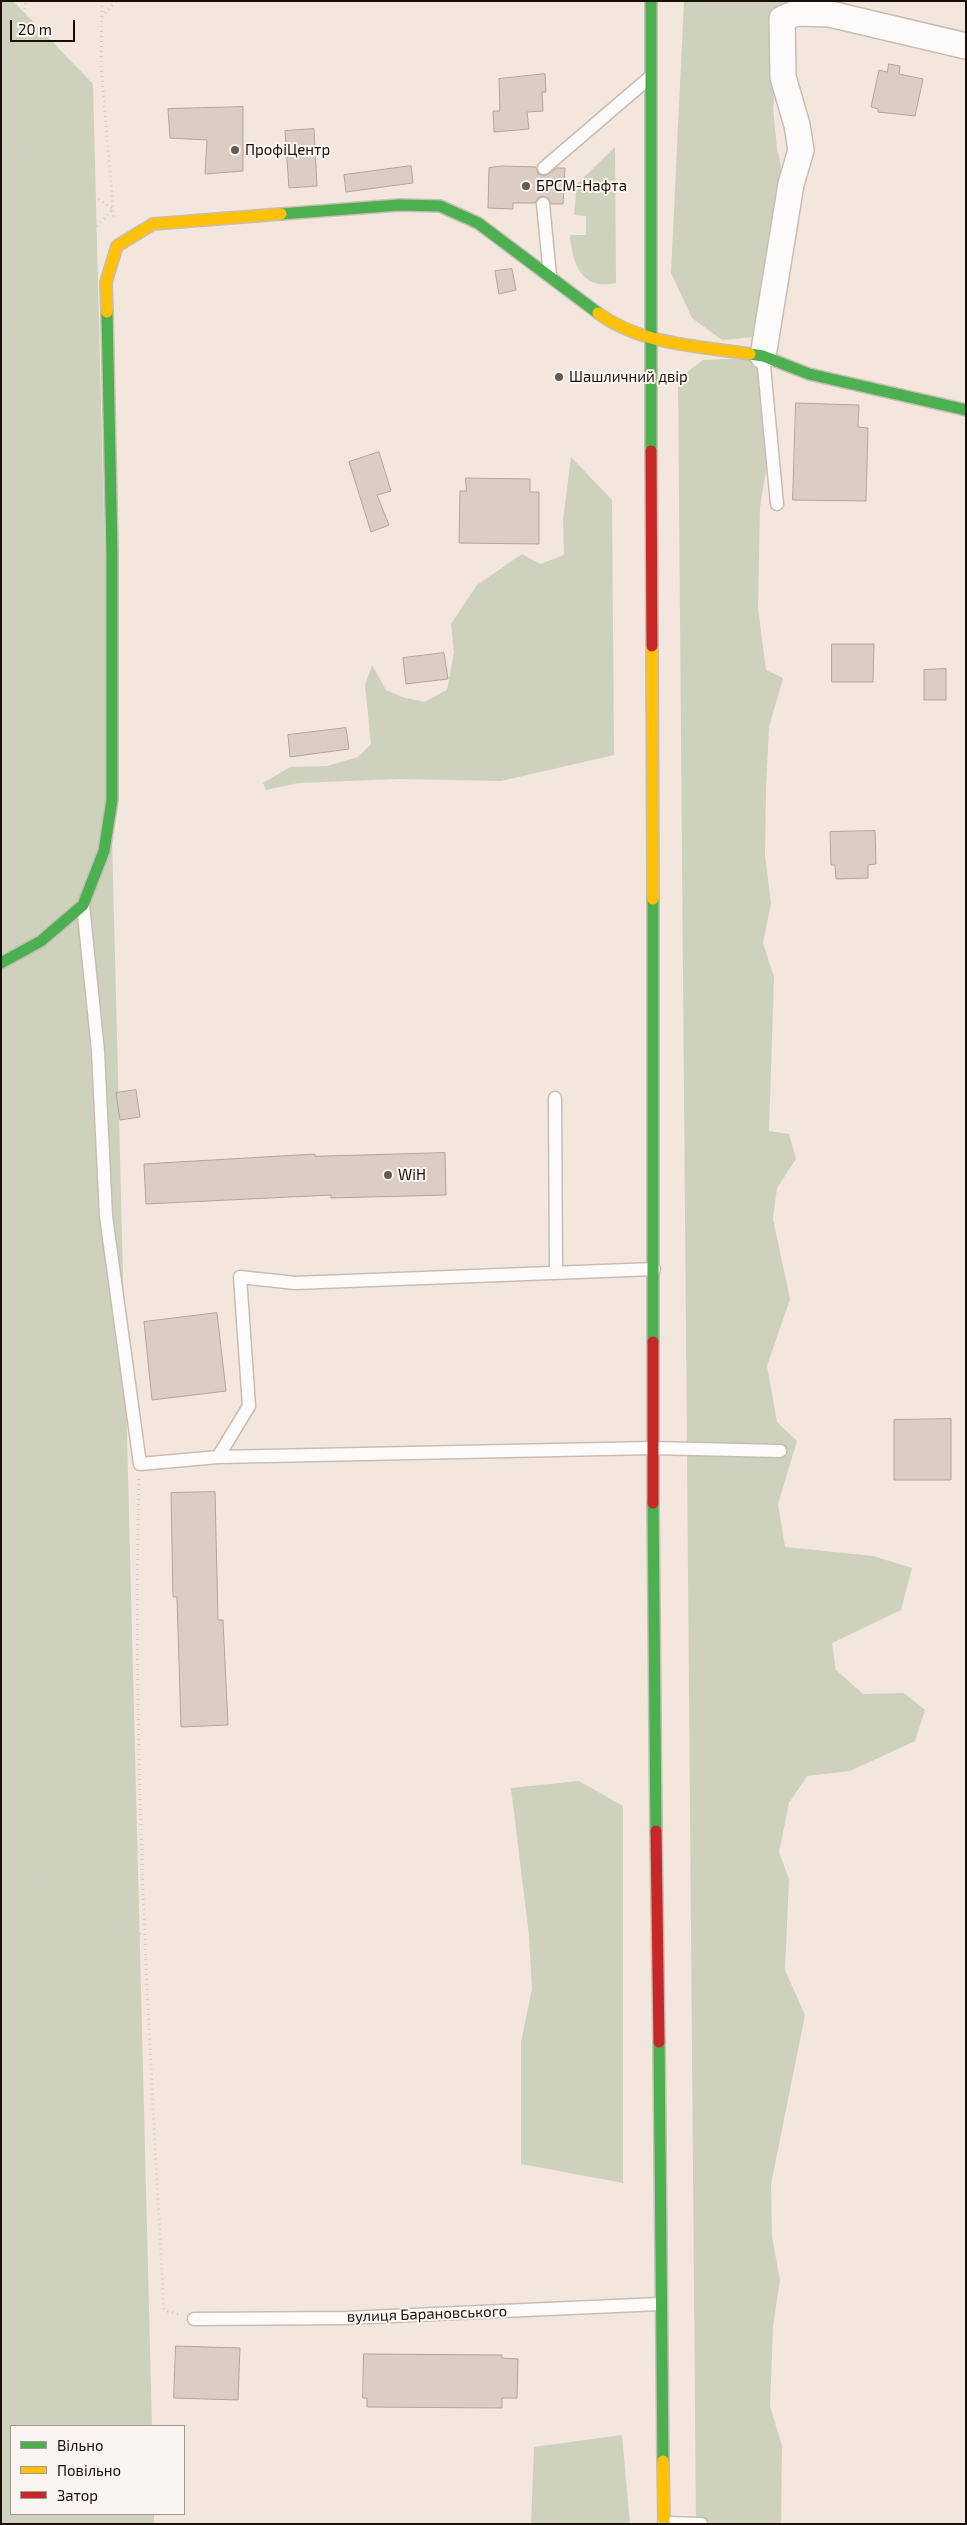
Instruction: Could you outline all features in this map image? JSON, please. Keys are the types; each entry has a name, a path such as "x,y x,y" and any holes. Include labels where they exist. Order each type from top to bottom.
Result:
{"main road":[{"path":"652,1 650,77 654,1269 652,1448 660,2304 664,2523"},
{"path":"1,963 41,941 83,905 104,851 112,800 112,552 106,282 117,246 153,224 399,205 440,206 478,223 615,325 650,338 763,356 809,374 966,410"}],"street":[{"path":"763,356 791,184 801,150 797,124 783,77 782,19 796,13 830,14 966,46"}],"lane":[{"path":"544,168 650,77"},
{"path":"543,204 550,278"},
{"path":"763,356 777,504"},
{"path":"83,905 98,1051 106,1216 140,1464 218,1457 652,1448 780,1451"},
{"path":"555,1098 556,1272"},
{"path":"218,1457 249,1406 240,1277 296,1283 654,1269"},
{"name":"вулиця Барановського","path":"194,2319 346,2318 660,2304"},
{"path":"664,2523 701,2524"}],"path":[{"path":"1,58 18,35 25,19 26,1"},
{"path":"102,1 100,64 117,246"},
{"path":"102,18 116,1"},
{"path":"1,155 43,160 70,176 90,194 113,209"},
{"path":"1,327 113,209"},
{"path":"140,1464 137,1568 144,1936 164,2310 194,2319"},
{"path":"1,1854 144,1936"}],"green space":[{"path":"1,1 13,1 93,84 152,2425 10,2425 10,2515 154,2515 154,2524 1,2524"},
{"path":"684,1 789,1 773,108 777,149 791,206 775,325 753,337 722,340 692,318 671,273"},
{"path":"615,147 616,283 595,283 581,273 576,265 571,246 570,235 586,235 586,216 574,215 577,184"},
{"path":"752,358 770,375 767,464 760,507 758,608 766,670 783,678 769,727 766,789 765,855 771,903 763,943 774,977 769,1131 789,1134 796,1159 777,1188 773,1219 790,1299 767,1366 777,1422 797,1441 778,1504 785,1547 873,1556 912,1568 901,1610 832,1643 836,1670 863,1694 904,1693 925,1710 915,1741 850,1771 807,1776 789,1803 779,1852 789,1879 785,1970 805,2015 771,2184 772,2237 780,2280 773,2326 770,2406 782,2446 781,2524 696,2524 678,379 703,360"},
{"path":"571,457 612,500 614,755 501,781 399,779 298,783 266,790 263,783 290,767 327,766 358,757 371,744 365,685 372,665 386,690 402,697 424,702 447,690 454,652 451,624 477,585 522,554 540,564 564,555 563,520"},
{"path":"579,1781 623,1806 623,2183 521,2164 521,2042 532,1989 529,1935 511,1788"},
{"path":"622,2435 630,2524 531,2524 534,2447"}],"building":[{"path":"889,64 900,66 899,74 923,79 915,116 878,112 878,109 871,107 879,70 887,72"},
{"path":"545,74 546,92 542,92 543,111 527,112 529,129 494,132 493,111 500,111 499,79"},
{"path":"243,107 243,171 205,174 207,140 170,138 168,109"},
{"path":"314,129 317,186 289,188 285,131"},
{"path":"411,166 413,183 346,192 344,175"},
{"name":"БРСМ-Нафта","path":"503,166 536,167 538,174 545,176 557,168 565,168 563,204 551,204 549,199 543,196 538,198 535,203 513,203 513,209 488,208 489,168"},
{"path":"512,269 516,290 499,294 495,271"},
{"path":"796,403 859,405 858,427 868,428 866,501 793,500"},
{"path":"379,452 391,491 377,495 389,525 371,532 349,462"},
{"path":"466,478 530,479 530,492 539,492 539,544 459,543 460,491 466,491"},
{"path":"832,644 874,644 873,682 832,682"},
{"path":"444,653 448,679 406,684 403,658"},
{"path":"946,669 946,700 924,700 924,670"},
{"path":"346,728 349,749 290,757 288,735"},
{"path":"875,831 876,864 868,865 868,878 836,879 835,865 831,865 830,832"},
{"path":"136,1090 140,1117 120,1120 116,1093"},
{"path":"445,1153 446,1195 331,1198 331,1195 146,1204 144,1164 315,1154 315,1156"},
{"path":"217,1313 226,1391 152,1400 144,1322"},
{"path":"951,1419 951,1480 894,1480 894,1420"},
{"path":"215,1492 218,1620 223,1620 228,1725 181,1727 177,1597 173,1597 171,1493"},
{"path":"176,2346 240,2348 238,2400 174,2398"},
{"path":"364,2354 502,2355 502,2358 518,2359 517,2398 502,2398 502,2408 367,2407 367,2398 363,2398"}],"traffic: fast":[{"path":"651,1 651,451"},
{"path":"281,214 399,205 440,206 478,223 598,313"},
{"path":"1,963 41,941 83,905 104,851 112,800 112,553 107,312"},
{"path":"750,354 763,356 809,374 966,410"},
{"path":"653,899 653,1342"},
{"path":"653,1503 656,1831"},
{"path":"659,2042 663,2461"}],"traffic: slow":[{"path":"107,312 106,282 117,246 153,224 281,214"},
{"path":"598,313 615,324 652,338 691,346 750,354"},
{"path":"652,646 653,899"},
{"path":"663,2461 664,2524"}],"traffic: jam":[{"path":"651,451 652,646"},
{"path":"653,1342 653,1503"},
{"path":"656,1831 659,2042"}],"place":[{"name":"ПрофіЦентр","path":"235,150"},
{"name":"БРСМ-Нафта","path":"526,186"},
{"name":"Шашличний двір","path":"559,377"},
{"name":"WiH","path":"388,1175"}]}
